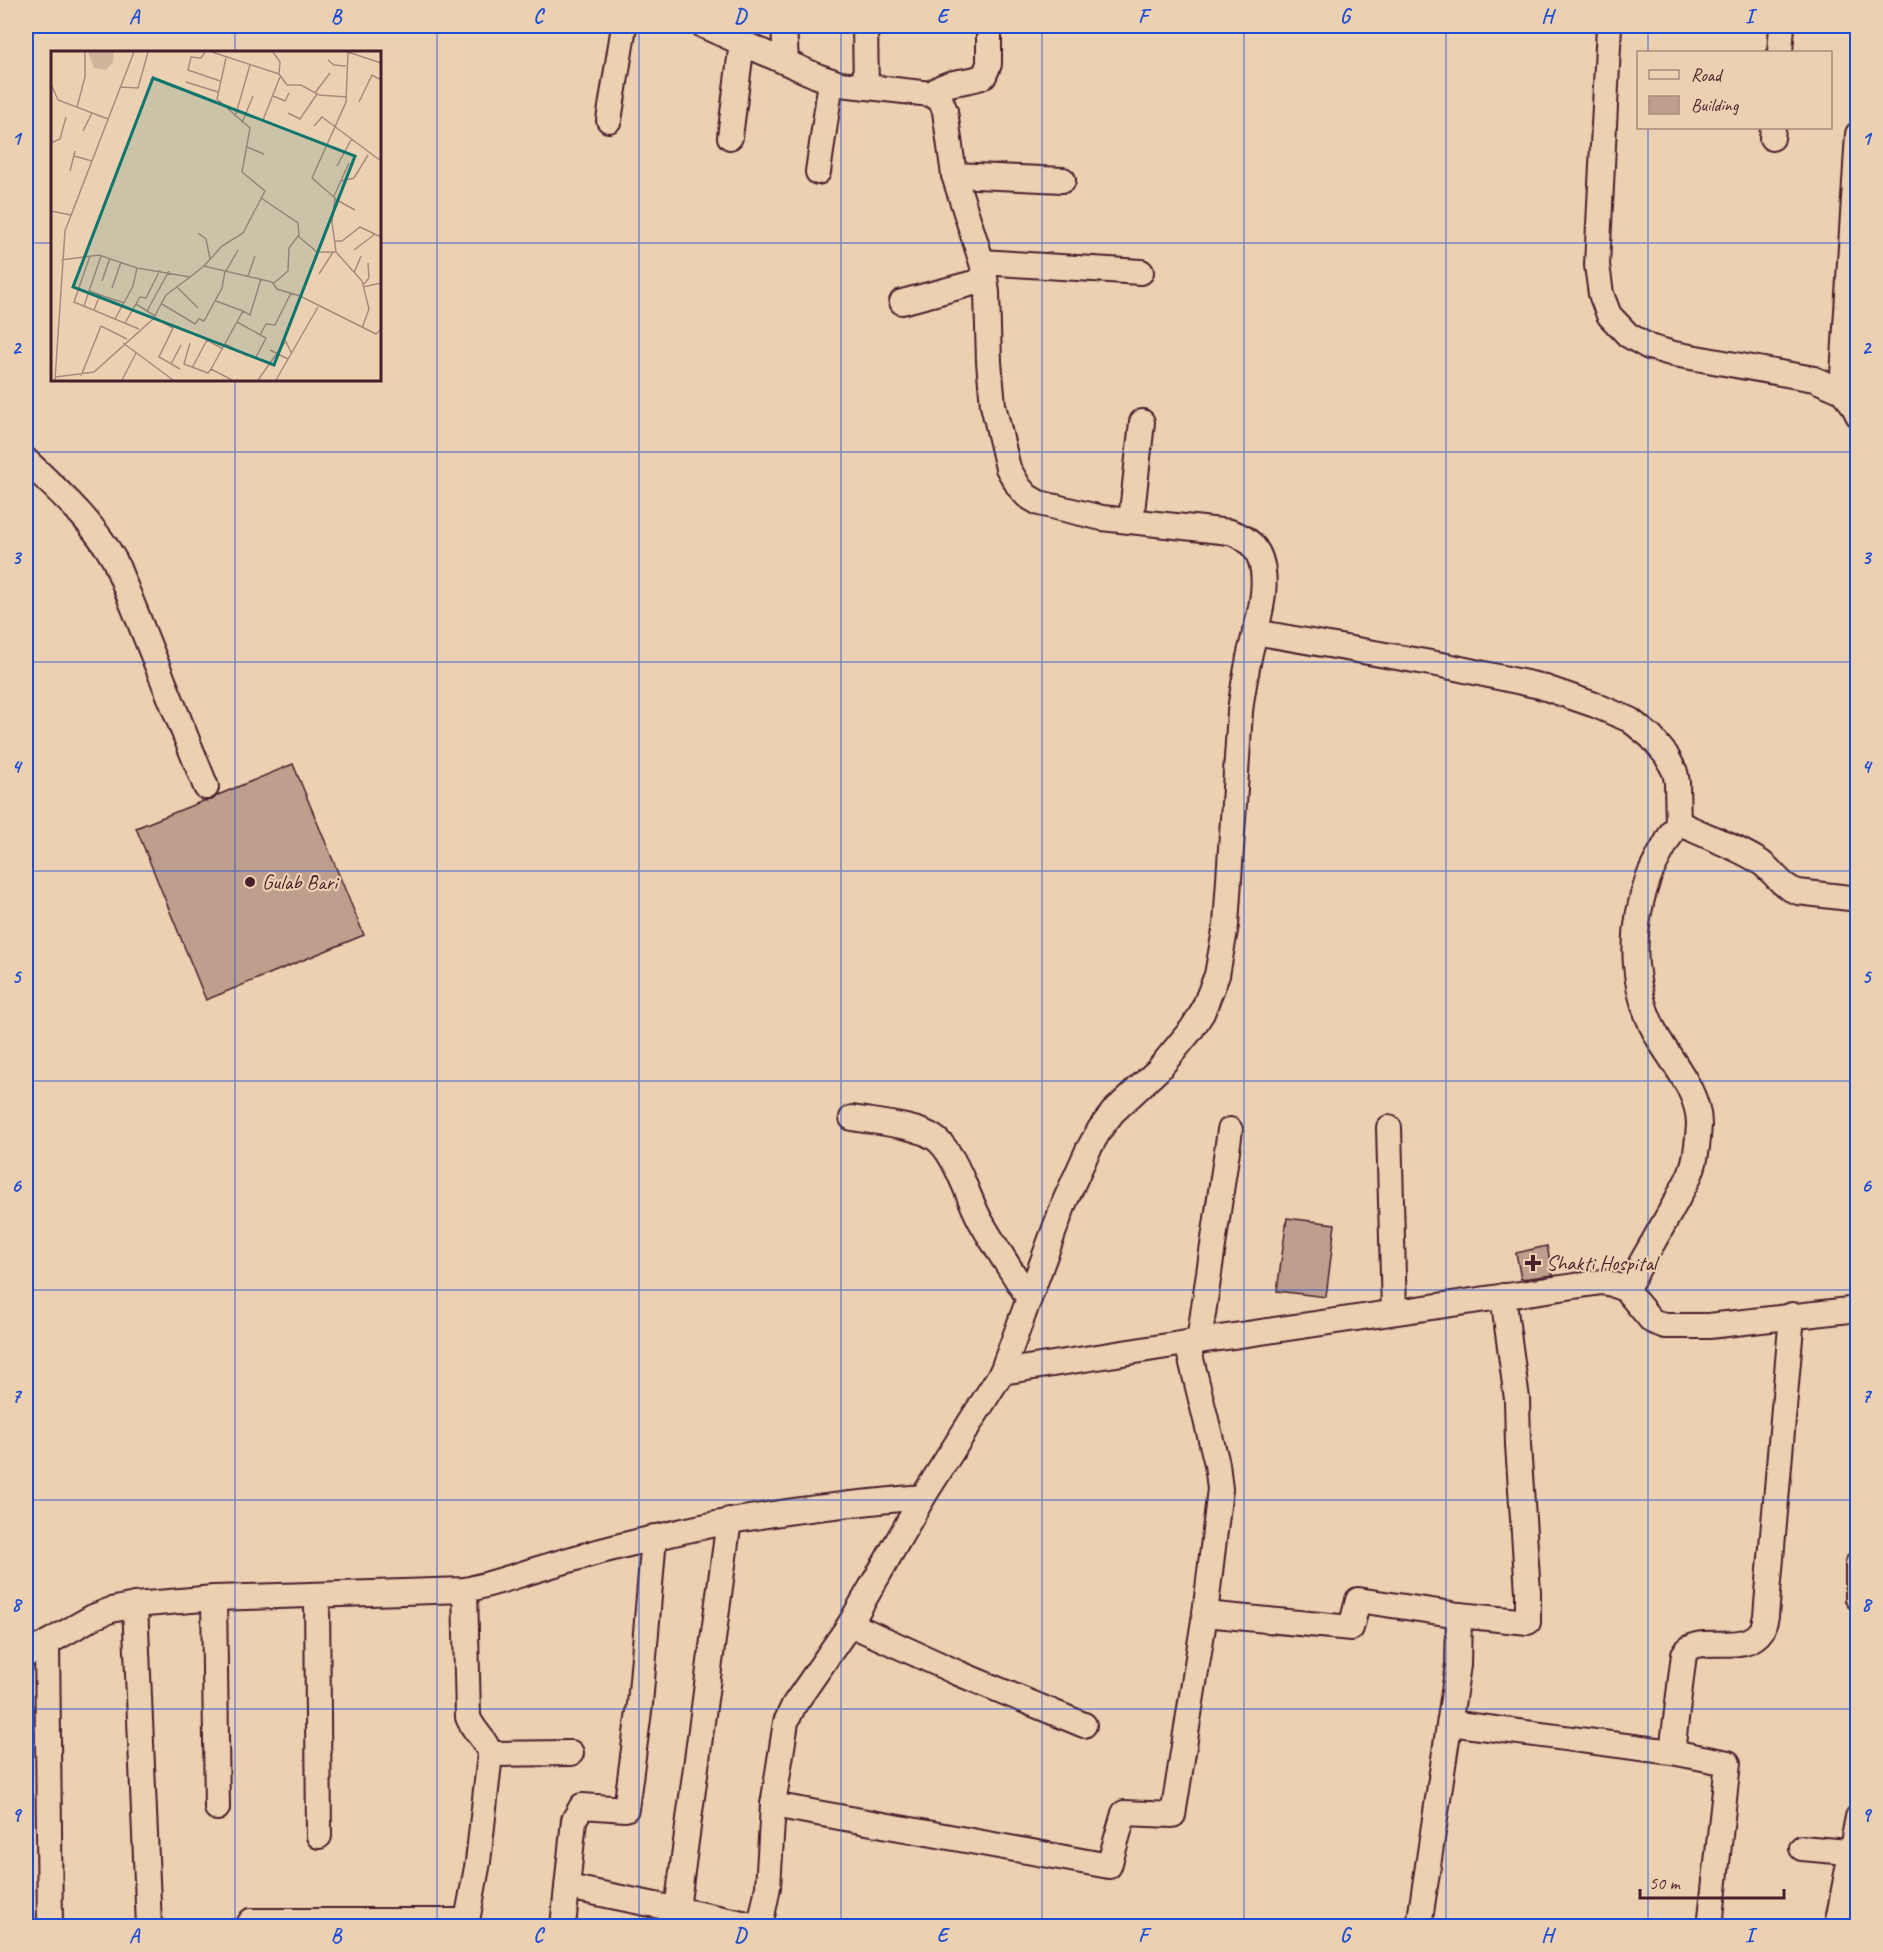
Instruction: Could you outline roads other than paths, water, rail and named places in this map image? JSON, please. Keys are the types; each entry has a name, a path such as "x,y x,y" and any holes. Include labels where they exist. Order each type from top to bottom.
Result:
{"street":[{"path":"609,120 624,26"},
{"path":"568,1887 759,1926 768,1887 773,1806 786,1722 794,1705 850,1624 923,1497 1002,1372 1065,1201 1100,1129 1113,1112 1158,1070 1191,1030 1202,1013 1217,975 1226,925 1243,686 1262,603 1265,578 1261,563 1250,542 1242,536 1230,532 1102,518 1039,503 1027,496 1019,487 1008,468 993,405 984,271 954,175 945,111 941,101 931,94 831,81 704,26"},
{"path":"784,26 786,62"},
{"path":"866,26 866,87"},
{"path":"931,94 942,85 974,80 984,76 989,64 989,26"},
{"path":"1609,26 1597,266 1601,294 1609,315 1628,335 1649,347 1814,379 1842,391 1852,403 1857,415"},
{"path":"1780,51 1782,26"},
{"path":"730,137 742,42"},
{"path":"818,172 831,81"},
{"path":"1842,391 1854,242 1857,134"},
{"path":"954,175 1063,180"},
{"path":"902,302 984,271 1141,272"},
{"path":"1131,521 1142,422"},
{"path":"26,460 85,518 104,541 115,561 206,787"},
{"path":"1256,632 1442,665 1540,686 1630,720 1652,737 1666,755 1675,772 1677,826"},
{"path":"1626,1290 1692,1170 1697,1147 1699,1122 1697,1109 1684,1078 1646,1015 1637,981 1635,955 1638,919 1648,879 1673,830 1683,825 1758,860 1789,889 1857,899"},
{"path":"852,1118 913,1129 935,1138 946,1149 957,1168 974,1209 1029,1299"},
{"path":"1389,1128 1394,1312"},
{"path":"773,1806 1108,1866 1124,1812 1173,1815 1205,1614 1220,1490 1193,1342 1230,1130"},
{"path":"1002,1372 1602,1282 1626,1290 1652,1321 1665,1326 1708,1326 1857,1309"},
{"path":"1205,1614 1351,1628 1358,1600 1459,1615 1527,1622 1528,1592 1517,1399 1503,1296"},
{"path":"1672,1752 1684,1654 1687,1649 1694,1645 1726,1645 1749,1640 1755,1638 1763,1629 1792,1315"},
{"path":"26,1655 93,1617 135,1605 214,1598 465,1590 654,1538 729,1520 828,1506 923,1497"},
{"path":"677,1909 729,1520"},
{"path":"563,1926 574,1820 582,1806 626,1809 640,1704 654,1538"},
{"path":"1857,1564 1857,1598"},
{"path":"248,1926 251,1921 467,1924 478,1862 490,1754 486,1742 472,1727 468,1717 465,1590"},
{"path":"317,1596 319,1836"},
{"path":"214,1598 217,1808"},
{"path":"135,1605 149,1926"},
{"path":"1419,1926 1458,1665 1459,1615"},
{"path":"850,1624 958,1673 1084,1725"},
{"path":"47,1643 50,1926"},
{"path":"1450,1723 1672,1752 1728,1763 1710,1926"},
{"path":"490,1754 571,1754"},
{"path":"1837,1926 1854,1853 1857,1817"},
{"path":"1802,1848 1854,1853"}],"place":[{"name":"Gulab Bari","path":"250,882"},
{"name":"Shakti Hospital","path":"1533,1263"}]}
